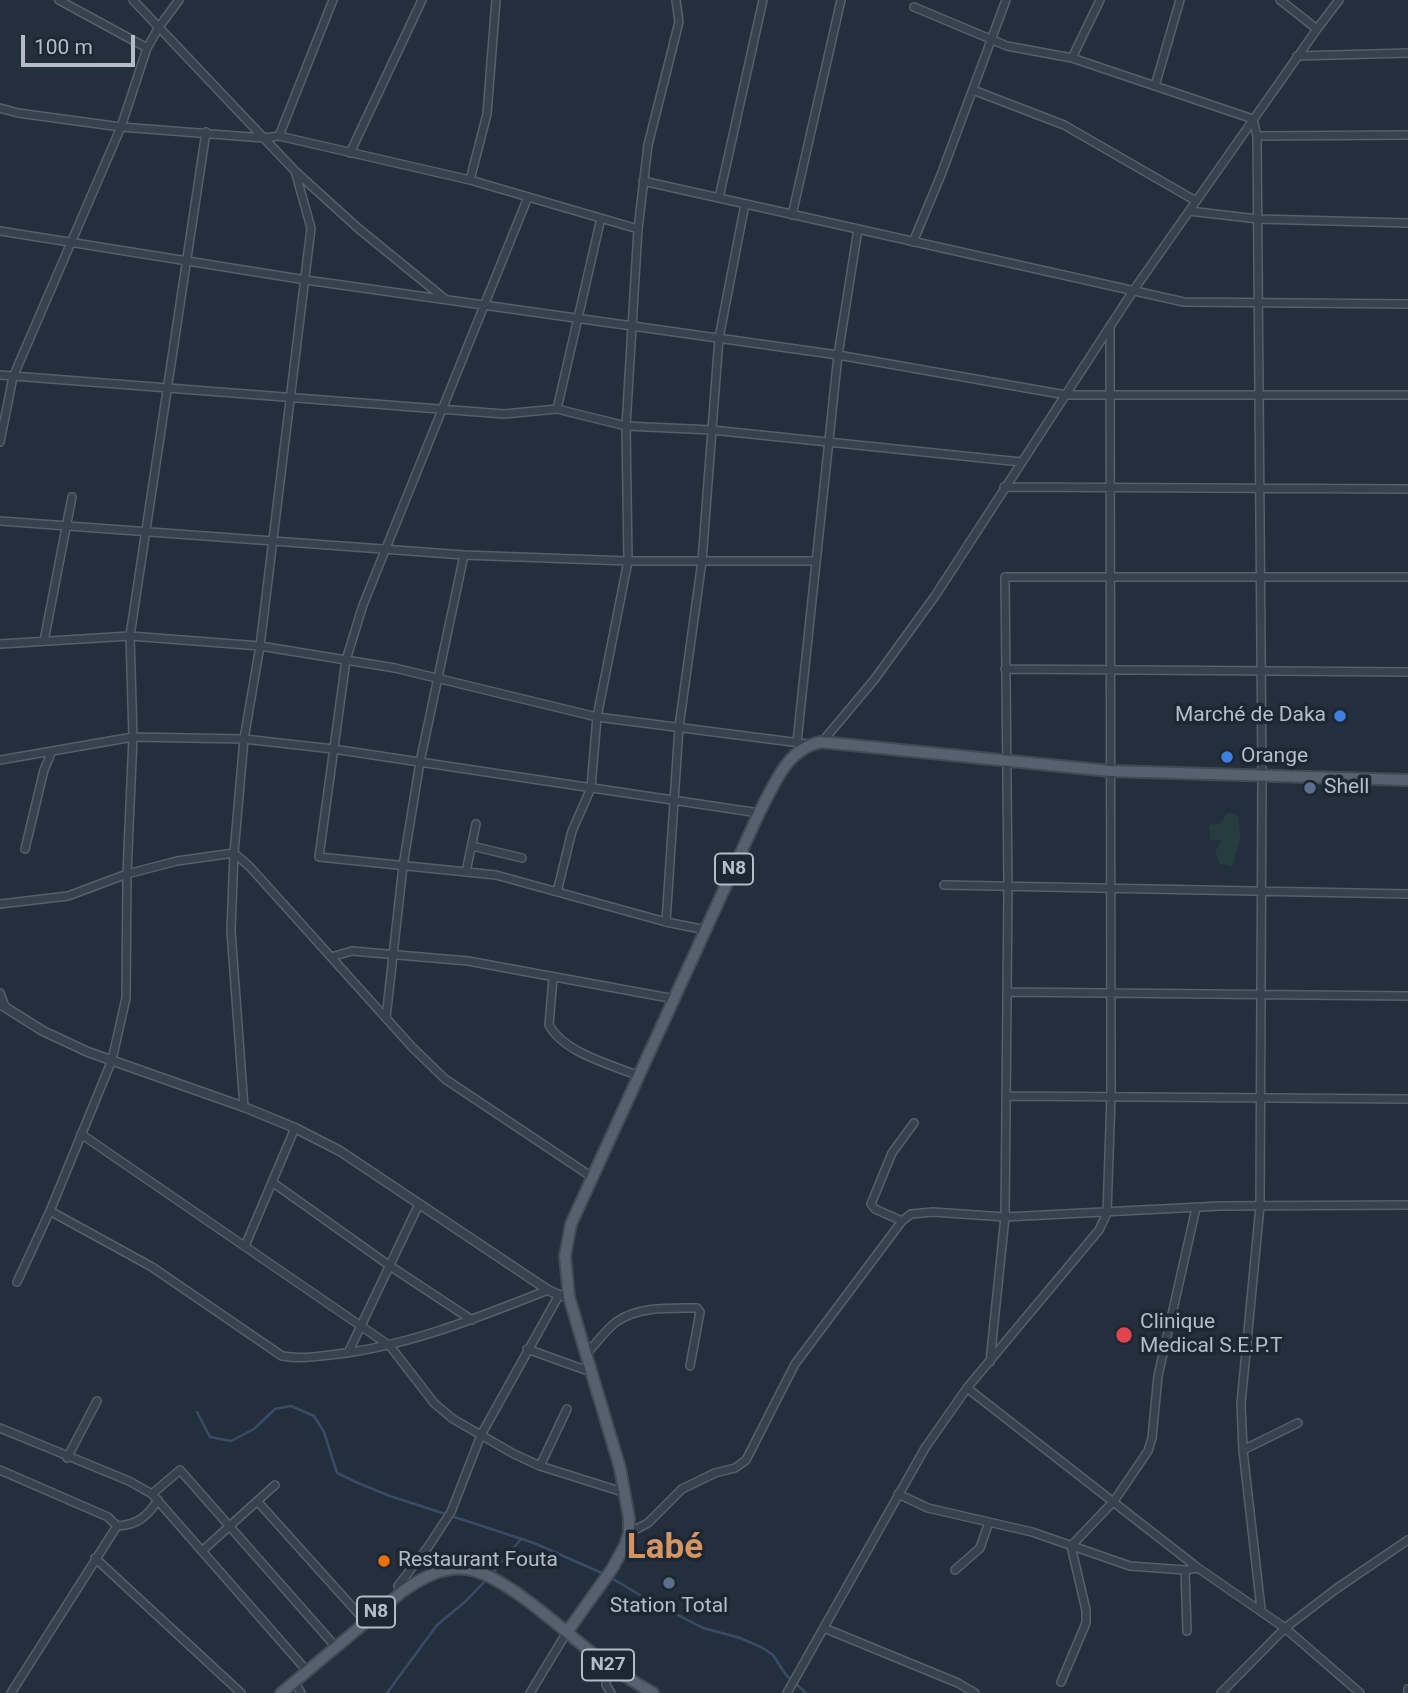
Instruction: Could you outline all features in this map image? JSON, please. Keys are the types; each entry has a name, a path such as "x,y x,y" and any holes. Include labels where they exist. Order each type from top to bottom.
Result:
{"main road":[{"path":"803,743 821,742 1110,771 1408,780"},
{"name":"N8","path":"281,1693 365,1621 421,1579 453,1569 468,1569 489,1577 567,1632 612,1569 629,1533 626,1493 586,1355 564,1296 565,1256 571,1224 759,813 803,743"},
{"name":"N27","path":"567,1632 607,1664 653,1693"}],"street":[{"path":"59,0 148,48"},
{"path":"133,0 295,171 359,229 447,301"},
{"path":"0,442 13,377 121,127 148,48 159,27 179,0"},
{"path":"279,136 333,0"},
{"path":"350,153 422,0"},
{"path":"470,180 487,114 496,0"},
{"path":"557,892 572,831 592,789 597,717 628,561 626,426 638,229 648,145 679,22 676,0"},
{"path":"719,198 763,0"},
{"path":"792,215 841,0"},
{"path":"913,242 1006,0"},
{"path":"1072,58 1100,0"},
{"path":"1155,86 1180,0"},
{"path":"1280,0 1317,29"},
{"path":"821,742 874,680 935,596 1133,291 1339,0"},
{"path":"914,7 1007,46 1072,58 1253,119"},
{"path":"1297,56 1408,53"},
{"path":"973,90 1064,125 1196,201"},
{"path":"0,108 18,113 121,127 263,138 279,136 470,180 638,229"},
{"path":"1253,119 1257,136 1261,577 1260,1206 1241,1404 1243,1450 1261,1609"},
{"path":"17,1282 50,1211 112,1060 126,998 127,874 133,737 130,636 206,132"},
{"path":"1257,136 1408,135"},
{"path":"244,1107 231,931 234,853 244,739 274,541 311,228 295,171"},
{"path":"643,181 1184,302 1408,304"},
{"path":"528,197 363,605 346,660 319,857 496,875 666,922 706,930"},
{"path":"666,922 680,727 702,561 719,338 744,204"},
{"path":"1189,211 1258,219 1408,223"},
{"path":"557,409 601,218"},
{"path":"0,644 130,636 260,646 437,678 597,717 803,743 816,561 838,355 858,229"},
{"path":"0,232 447,301 838,355 1066,395 1408,395"},
{"path":"789,1689 925,1448 967,1388 1099,1230 1107,1213 1111,1097 1110,326"},
{"path":"0,375 504,415 557,409 626,426 829,440 1021,462"},
{"path":"1004,487 1408,489"},
{"path":"44,641 72,497"},
{"path":"0,521 464,555 628,561 816,561"},
{"path":"386,1018 403,866 420,762 464,555"},
{"path":"990,1362 1005,1217 1009,887 1005,577 1408,577"},
{"path":"1005,669 1408,672"},
{"path":"0,760 133,737 244,739 333,749 759,813"},
{"path":"25,849 44,770 52,751"},
{"path":"466,872 476,824"},
{"path":"472,846 522,858"},
{"path":"0,904 68,896 127,874 177,861 234,853 250,866 386,1018 445,1079 592,1177"},
{"path":"944,885 1408,894"},
{"path":"331,957 352,951 468,961 675,999"},
{"path":"553,978 549,1025 552,1030 574,1051 639,1076"},
{"path":"1007,992 1408,996"},
{"path":"0,993 2,1005 43,1031 88,1052 244,1107 295,1128 340,1151 548,1290 564,1296 527,1349 481,1435 449,1515 398,1586 402,1591"},
{"path":"1006,1096 1408,1099"},
{"path":"902,1221 871,1204 892,1153 914,1123"},
{"path":"245,1246 295,1128"},
{"path":"81,1135 390,1346 434,1404 453,1419 513,1454 540,1466 626,1493"},
{"path":"272,1182 390,1266 472,1320"},
{"path":"348,1353 419,1204"},
{"path":"629,1533 648,1523 682,1489 715,1473 735,1468 746,1460 795,1364 902,1221 911,1214 933,1212 1005,1217 1260,1206 1408,1205"},
{"path":"1071,1546 1114,1501 1148,1451 1152,1438 1158,1376 1196,1208"},
{"path":"50,1211 152,1267 282,1356 298,1359 390,1346 472,1320 548,1290"},
{"path":"586,1355 615,1323 625,1317 646,1310 697,1308 700,1312 690,1366"},
{"path":"527,1349 591,1372"},
{"path":"967,1388 1198,1567 1261,1609 1360,1693"},
{"path":"67,1458 97,1401"},
{"path":"540,1466 566,1409"},
{"path":"1243,1450 1298,1423"},
{"path":"0,1428 67,1458 129,1481 155,1497 307,1671"},
{"path":"0,1470 108,1517 117,1526"},
{"path":"117,1526 141,1520 149,1513 155,1497 180,1470 335,1646"},
{"path":"202,1551 275,1485"},
{"path":"898,1494 928,1508 1032,1532 1130,1566 1185,1570 1198,1567"},
{"path":"258,1502 365,1621"},
{"path":"955,1570 980,1548 989,1522"},
{"path":"11,1693 117,1526"},
{"path":"1220,1693 1285,1628 1408,1540"},
{"path":"1061,1682 1086,1623 1086,1610 1071,1546"},
{"path":"95,1558 241,1693"},
{"path":"1185,1570 1187,1631"},
{"path":"824,1628 958,1683 975,1693"},
{"path":"530,1693 567,1632"},
{"path":"607,1664 606,1685 611,1693"},
{"path":"295,1682 301,1693"}],"green space":[{"path":"1231,812 1239,817 1240,839 1232,867 1220,864 1215,853 1221,840 1210,840 1209,825 1221,823 1226,814"}],"waterway":[{"path":"197,1412 210,1437 231,1441 254,1429 275,1409 291,1406 314,1416 324,1432 337,1473 390,1496 534,1543 604,1574"},
{"path":"492,1574 521,1539"},
{"path":"610,1577 703,1628 761,1647 773,1655 786,1675 806,1693"},
{"path":"387,1693 437,1625 487,1579"}],"place":[{"name":"Marché de Daka","path":"1340,716"},
{"name":"Orange","path":"1227,757"},
{"name":"Shell","path":"1310,788"},
{"name":"Clinique Medical S.E.P.T","path":"1124,1335"},
{"name":"Restaurant Fouta","path":"384,1561"},
{"name":"Station Total","path":"669,1583"}],"district":[{"name":"Labé","path":"665,1549"}]}
